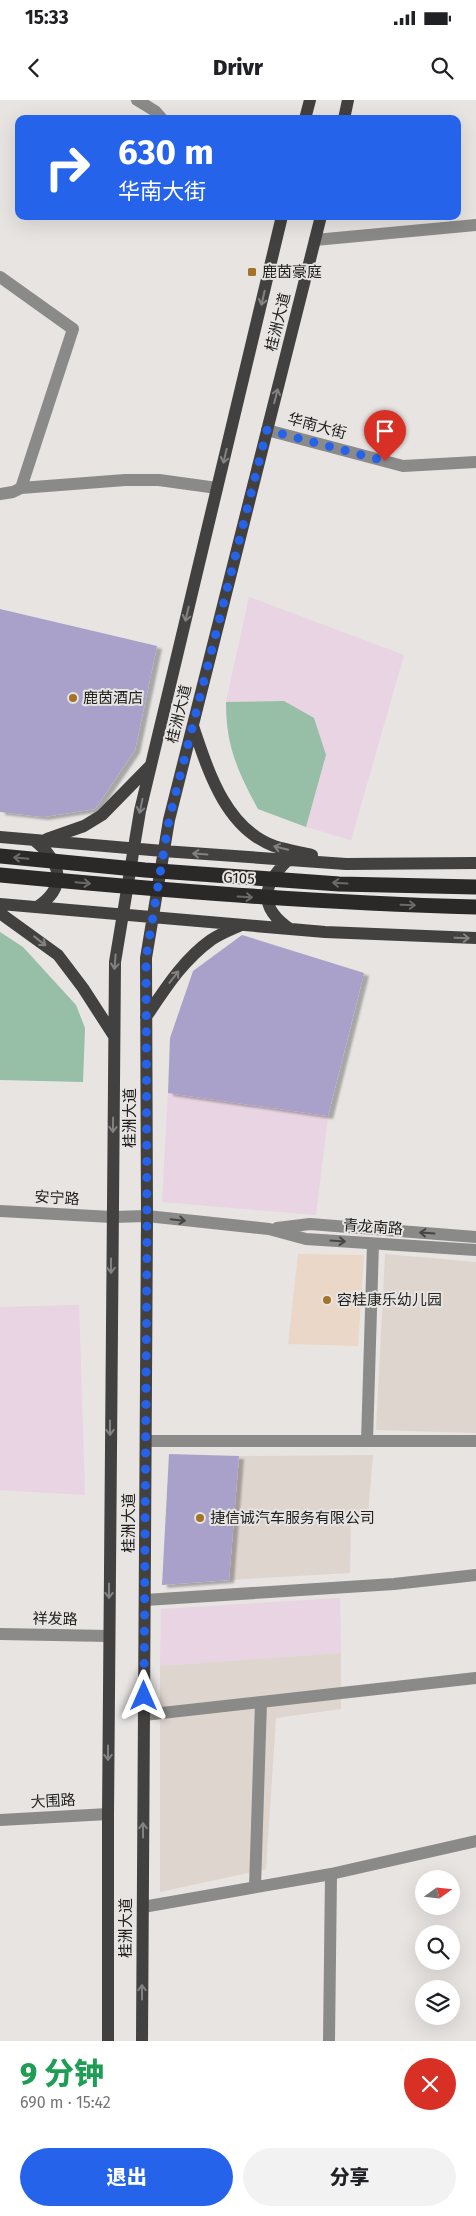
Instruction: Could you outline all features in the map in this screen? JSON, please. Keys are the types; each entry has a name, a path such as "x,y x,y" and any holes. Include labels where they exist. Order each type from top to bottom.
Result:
{"highway":[{"name":"G105","path":"0,856 145,870 329,883 476,887"},
{"name":"G105","path":"0,875 222,895 404,905 476,906"}],"main road":[{"path":"307,115 310,100"},
{"path":"345,115 348,100"},
{"name":"桂洲大道","path":"108,2041 109,1636 115,962 140,811 281,220"},
{"name":"桂洲大道","path":"142,2041 147,1216 146,958 163,851 320,220"},
{"path":"193,726 220,796 245,829 273,846 346,864"},
{"path":"37,840 84,826 102,815 151,765"},
{"path":"0,837 346,864 476,863"},
{"path":"37,840 47,850 56,865 59,876 52,895 37,907"},
{"path":"288,860 275,872 268,888 266,899 271,912 290,929"},
{"path":"0,904 290,929 476,938"},
{"path":"0,913 58,955 83,988 114,1036"},
{"path":"146,1017 172,979 191,956 212,939 240,925"}],"street":[{"path":"136,100 158,115"},
{"path":"315,240 476,225"},
{"path":"0,277 73,328 21,488"},
{"name":"华南大街","path":"267,430 403,466 476,462"},
{"path":"0,494 13,492 21,488 125,480 159,480 217,488"},
{"name":"安宁路","path":"0,1211 112,1217"},
{"name":"青龙南路","path":"112,1217 147,1216 269,1229 306,1239 476,1250"},
{"name":"青龙南路","path":"269,1229 310,1224 476,1237"},
{"path":"367,1441 373,1244"},
{"path":"146,1441 476,1441"},
{"path":"145,1600 394,1584 476,1575"},
{"name":"祥发路","path":"0,1634 109,1636"},
{"path":"144,1715 476,1678"},
{"path":"255,1887 261,1702"},
{"name":"大围路","path":"0,1820 108,1814"},
{"path":"143,1907 331,1874 476,1841"},
{"path":"329,2041 331,1874"}],"shaded area":[{"path":"249,597 404,655 351,840 306,827 326,755 284,701 226,702"},
{"path":"168,1093 328,1116 316,1215 162,1202"},
{"name":"容桂康乐幼儿园","path":"298,1254 364,1255 358,1346 288,1344"},
{"path":"385,1254 476,1262 476,1433 376,1430"},
{"path":"79,1305 85,1495 0,1490 0,1307"},
{"path":"373,1455 368,1514 351,1518 350,1573 229,1580 239,1456"},
{"path":"340,1598 341,1653 160,1666 161,1609"},
{"path":"341,1653 341,1709 276,1718 266,1869 160,1892 160,1666"}],"green space":[{"path":"284,701 314,718 326,755 306,827 258,809 239,770 228,732 226,702"},
{"path":"0,932 23,947 76,1005 85,1028 83,1082 0,1080"}],"building":[{"name":"鹿茵酒店","path":"0,609 157,646 135,750 95,809 43,817 0,812"},
{"path":"242,935 364,973 328,1116 168,1093 170,1038 193,971"},
{"name":"捷信诚汽车服务有限公司","path":"169,1454 239,1456 229,1580 162,1585"}],"place":[{"name":"鹿茵豪庭","path":"252,272"},
{"name":"鹿茵酒店","path":"73,698"},
{"name":"容桂康乐幼儿园","path":"327,1300"},
{"name":"捷信诚汽车服务有限公司","path":"200,1518"}],"route":[{"path":"144,1696 147,1235 146,958 169,820 267,430 385,461"}]}
